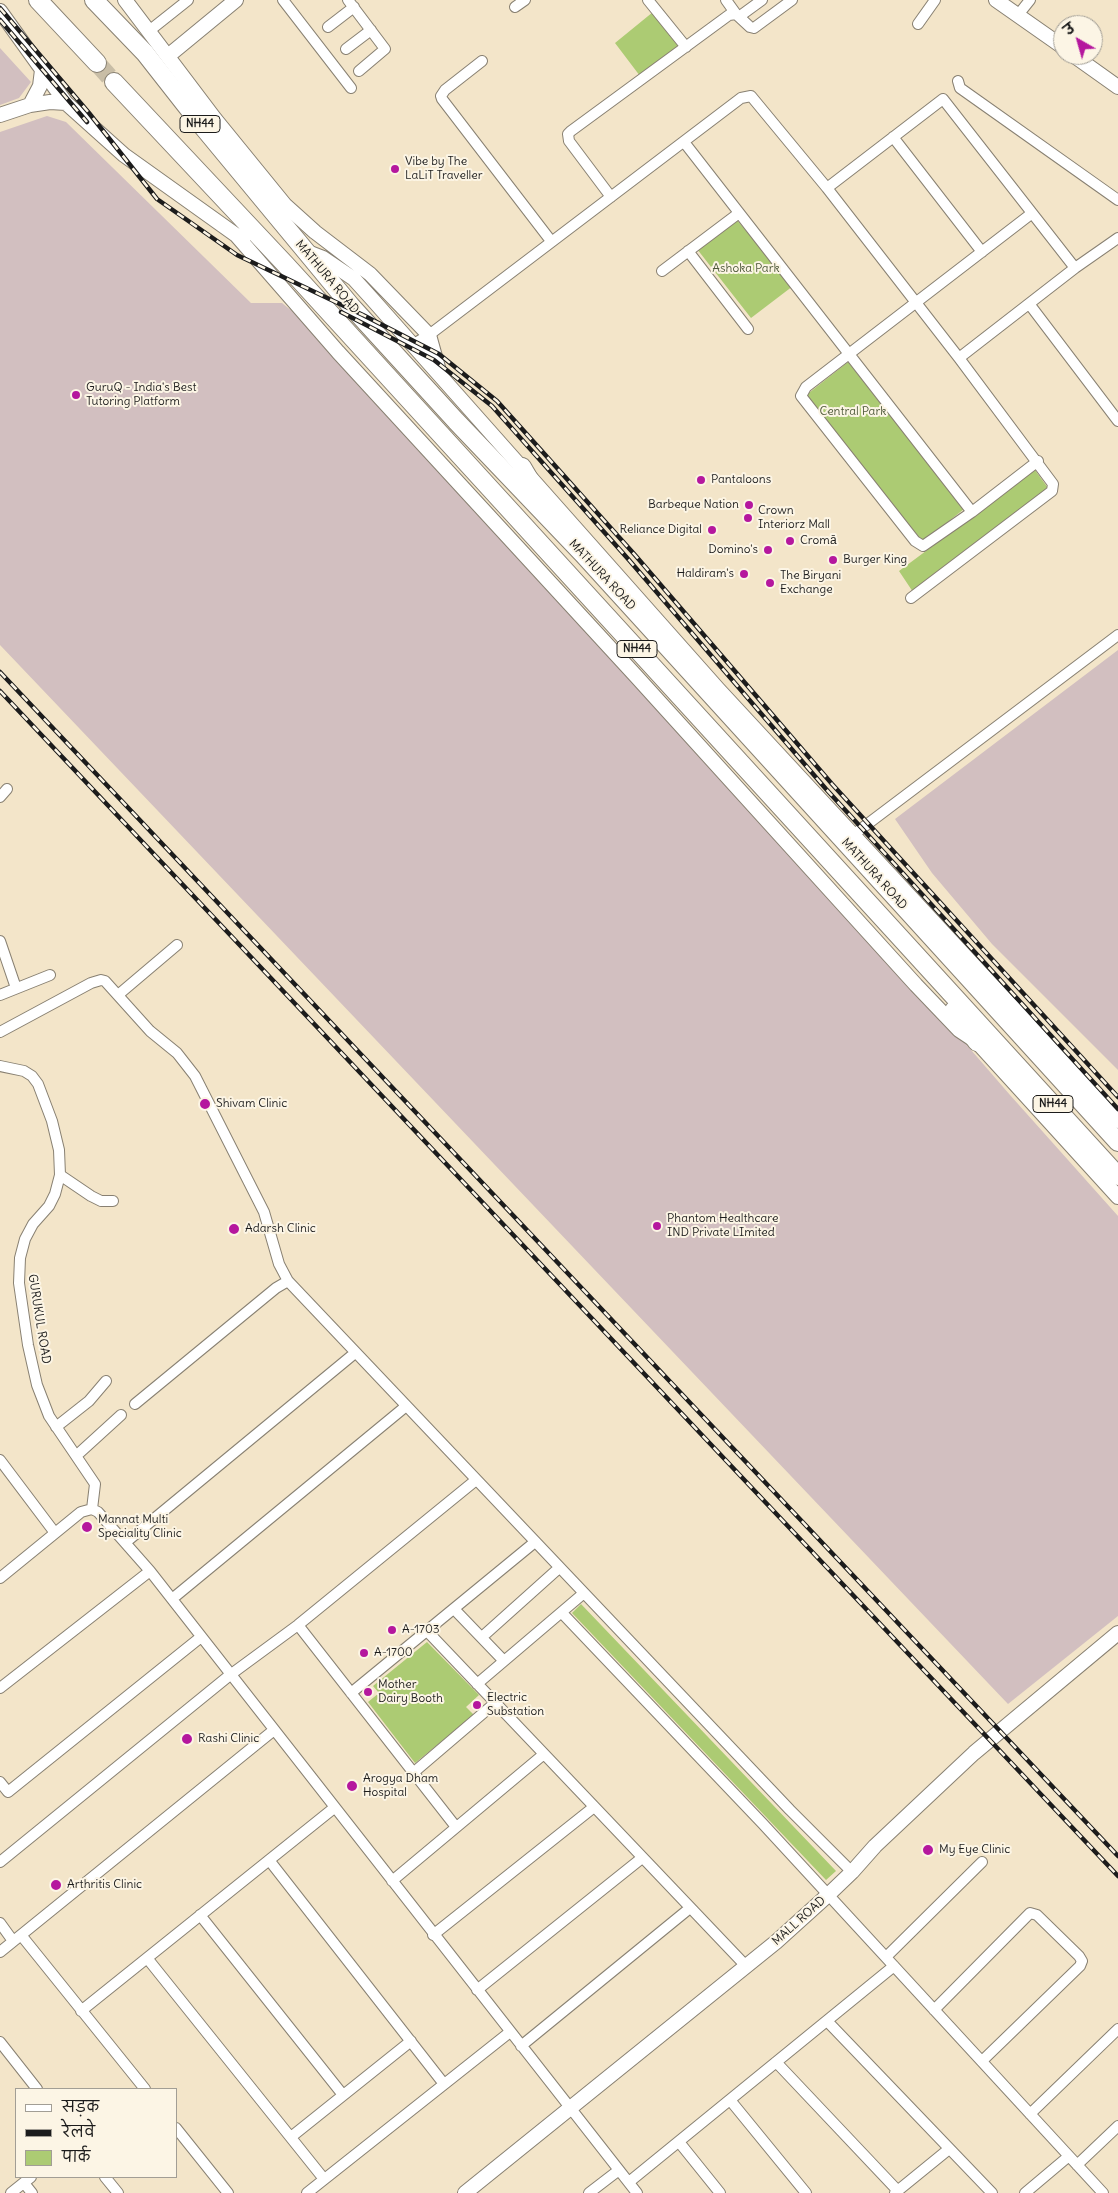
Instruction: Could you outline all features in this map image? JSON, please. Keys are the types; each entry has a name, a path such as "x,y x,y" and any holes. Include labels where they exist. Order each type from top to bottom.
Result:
{"highway":[{"path":"38,0 97,63"},
{"name":"MATHURA ROAD","path":"94,0 145,53 203,127 351,306 456,421 559,529 1118,1142"},
{"name":"MATHURA ROAD","path":"114,82 263,240 928,968 982,1038 1118,1176"},
{"path":"522,467 559,529"},
{"path":"961,970 1024,1018"}],"main road":[{"name":"MATHURA ROAD","path":"125,0 285,205 315,232 371,275 429,335 440,376"},
{"path":"168,56 236,0"},
{"path":"996,0 1053,41"},
{"path":"0,11 66,103 124,156 236,235 338,352 629,668 916,985 959,1030 982,1038 1118,1197"},
{"path":"1087,65 1118,87"},
{"path":"30,105 40,86 42,70"},
{"path":"0,115 30,105 66,103"},
{"path":"236,235 263,240"},
{"path":"304,250 323,258 354,279 649,612 853,836 1118,1121"},
{"name":"MALL ROAD","path":"465,2193 746,1966 828,1895 875,1846 974,1753 1118,1632"}],"street":[{"path":"149,31 188,0"},
{"path":"283,0 351,88"},
{"path":"515,7 525,0"},
{"path":"648,0 686,47"},
{"path":"726,0 738,15 750,27 754,28 792,0"},
{"path":"611,196 569,141 568,134 729,16 738,15 762,0"},
{"path":"918,24 935,0"},
{"path":"1018,15 1030,0"},
{"path":"328,27 351,3 386,49 358,70"},
{"path":"346,49 371,30"},
{"path":"482,61 444,90 441,96 442,99 551,241"},
{"path":"958,81 960,88 1118,200"},
{"path":"412,345 429,335 741,98 751,96 827,188 1052,480 1054,489 1052,491 912,598"},
{"path":"827,188 943,99 1075,268"},
{"path":"893,137 982,252"},
{"path":"684,142 972,512"},
{"path":"662,270 739,213"},
{"path":"1031,214 848,354 803,390 801,396 915,542 920,545 926,545 1038,461"},
{"path":"959,358 1075,268 1118,238"},
{"path":"688,251 748,328"},
{"path":"1030,304 1118,420"},
{"path":"853,836 1118,635"},
{"path":"0,941 16,988"},
{"path":"118,995 177,945"},
{"path":"0,995 50,975"},
{"path":"0,1032 92,984 101,980 105,981 150,1031 177,1053 195,1076 262,1206 278,1264 288,1281 405,1407 834,1856 852,1872"},
{"name":"GURUKUL ROAD","path":"0,1066 15,1067 24,1071 32,1076 38,1084 44,1096 59,1150 60,1175 52,1201 28,1232 19,1267 22,1309 37,1385 45,1406 56,1427 95,1484 92,1509"},
{"path":"60,1175 100,1201 113,1201"},
{"path":"135,1404 276,1288 288,1281"},
{"path":"126,1542 355,1353"},
{"path":"56,1427 89,1402 106,1381"},
{"path":"172,1599 405,1407"},
{"path":"76,1456 121,1415"},
{"path":"0,1460 55,1533"},
{"path":"0,1862 230,1675 298,1625 476,1480"},
{"path":"0,1578 82,1512 92,1509 98,1512 150,1571 637,2193"},
{"path":"351,1693 535,1542"},
{"path":"482,1637 559,1568"},
{"path":"0,1688 150,1571"},
{"path":"477,1684 584,1593"},
{"path":"454,1609 504,1661"},
{"path":"562,1613 886,1957 1103,2193"},
{"path":"298,1625 456,1827"},
{"path":"427,1631 746,1966"},
{"path":"0,1782 8,1792 201,1637"},
{"path":"413,1773 495,1703"},
{"path":"0,1952 274,1730"},
{"path":"392,1881 544,1754"},
{"path":"434,1934 594,1807"},
{"path":"81,2010 334,1808"},
{"path":"477,1990 642,1858"},
{"path":"269,1860 444,2084"},
{"path":"886,1957 982,1862"},
{"path":"521,2046 690,1908"},
{"path":"934,2010 1030,1913 1037,1915 1079,1956 1082,1961 1080,1966 982,2061"},
{"path":"200,1915 343,2095"},
{"path":"0,1924 17,1938 81,2010 142,2088"},
{"path":"147,1958 324,2179"},
{"path":"629,2182 894,1966"},
{"path":"827,2021 992,2193"},
{"path":"1030,2114 1117,2031"},
{"path":"307,2193 510,2032"},
{"path":"291,2137 411,2041"},
{"path":"0,2042 36,2088"},
{"path":"776,2062 896,2192 949,2148"},
{"path":"730,2100 806,2193"},
{"path":"1077,2165 1118,2126"},
{"path":"178,2130 228,2193"},
{"path":"679,2142 720,2193"},
{"path":"1025,2193 1069,2156"},
{"path":"589,2193 619,2170"},
{"path":"106,2178 118,2193"},
{"path":"11,2193 28,2180 32,2193"}],"shaded area":[{"path":"0,48 31,82 19,98 0,105"},
{"path":"47,116 66,122 251,303 282,303 340,350 682,716 1010,1095 1118,1216 1118,1616 1008,1704 0,645 0,132"},
{"path":"1118,650 1118,1070 992,944 932,873 895,819"}],"green space":[{"path":"653,12 679,47 640,76 615,43"},
{"name":"Ashoka Park","path":"736,219 793,286 751,318 697,249"},
{"name":"Central Park","path":"848,362 964,509 923,542 805,396"},
{"path":"1035,470 1048,488 913,592 899,571"},
{"path":"581,1604 836,1871 826,1880 572,1613"},
{"path":"427,1642 479,1695 466,1707 474,1715 415,1763 368,1702 379,1693 373,1686"}],"tunnel":[{"path":"97,63 114,82"}],"railway":[{"path":"0,8 89,113 157,199 237,255 363,315 439,354 497,401 635,555 832,784 1118,1097"},
{"path":"0,20 87,122"},
{"path":"341,312 434,360 492,406 629,560 826,789 1118,1109"},
{"path":"0,672 1118,1856"},
{"path":"0,691 1118,1876"}],"place":[{"name":"Vibe by The LaLiT Traveller","path":"395,169"},
{"name":"GuruQ - India's Best Tutoring Platform","path":"76,395"},
{"name":"Pantaloons","path":"701,480"},
{"name":"Barbeque Nation","path":"749,505"},
{"name":"Crown Interiorz Mall","path":"748,518"},
{"name":"Reliance Digital","path":"712,530"},
{"name":"Cromā","path":"790,541"},
{"name":"Domino's","path":"768,550"},
{"name":"Burger King","path":"833,560"},
{"name":"Haldiram's","path":"744,574"},
{"name":"The Biryani Exchange","path":"770,583"},
{"name":"Shivam Clinic","path":"205,1104"},
{"name":"Phantom Healthcare IND Private LImited","path":"657,1226"},
{"name":"Adarsh Clinic","path":"234,1229"},
{"name":"Mannat Multi Speciality Clinic","path":"87,1527"},
{"name":"A-1703","path":"392,1630"},
{"name":"A-1700","path":"364,1653"},
{"name":"Mother Dairy Booth","path":"368,1692"},
{"name":"Electric Substation","path":"477,1705"},
{"name":"Rashi Clinic","path":"187,1739"},
{"name":"Arogya Dham Hospital","path":"352,1786"},
{"name":"My Eye Clinic","path":"928,1850"},
{"name":"Arthritis Clinic","path":"56,1885"}]}
